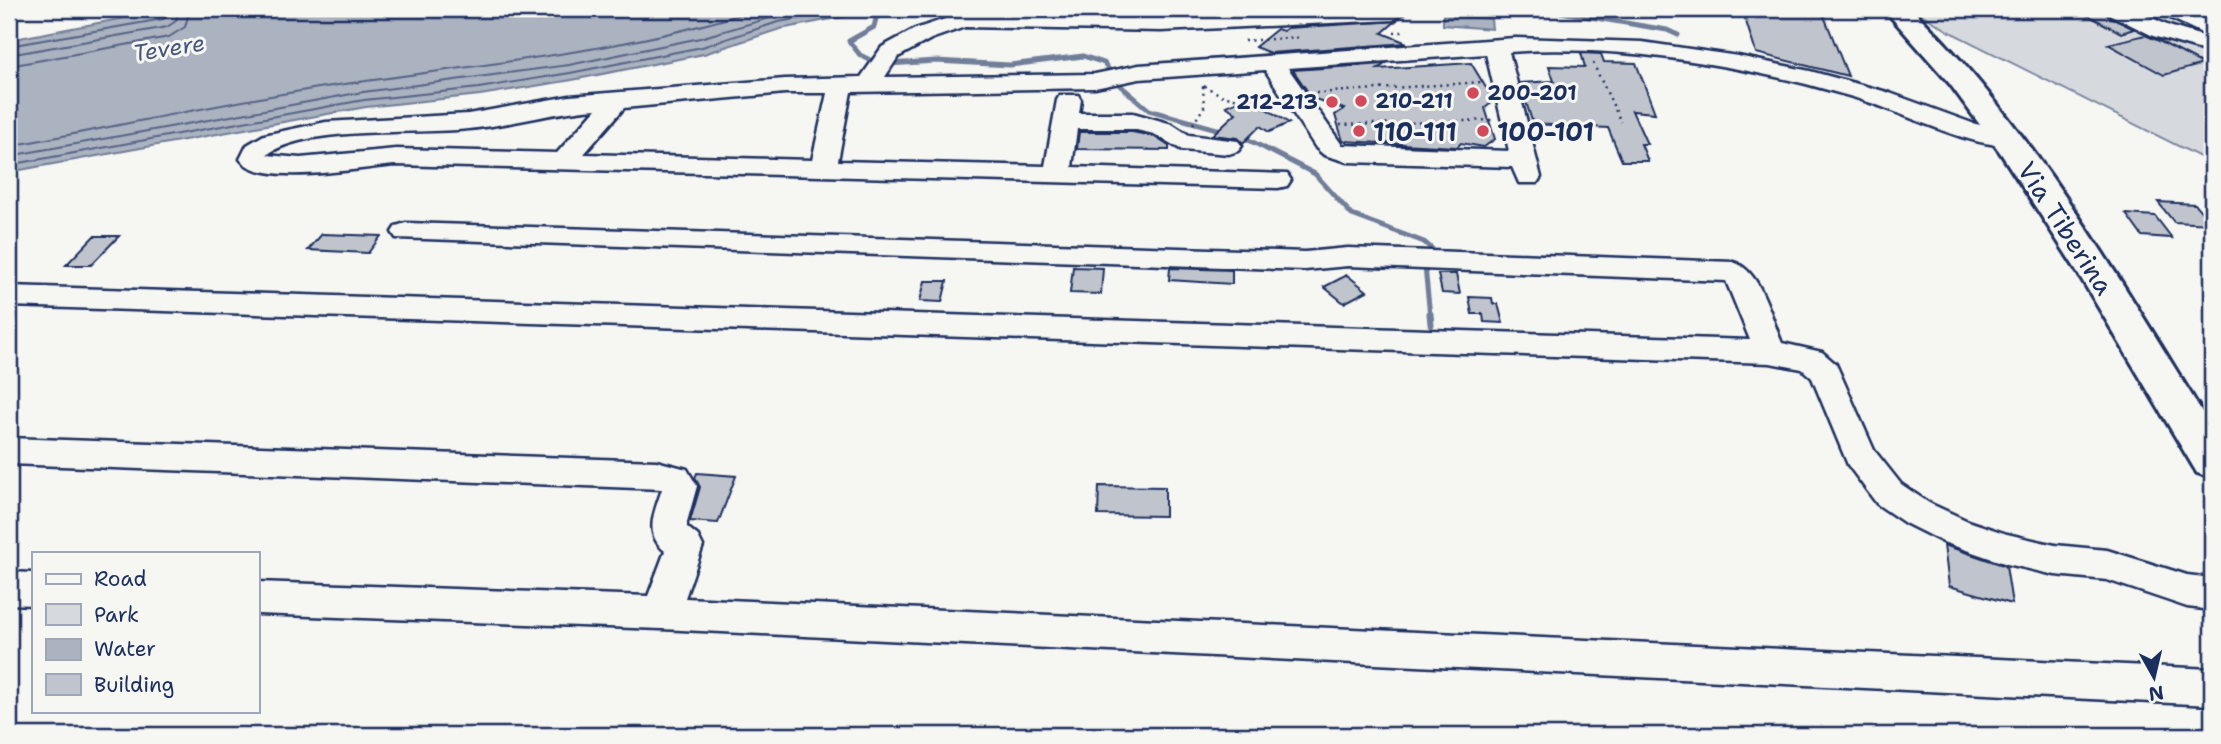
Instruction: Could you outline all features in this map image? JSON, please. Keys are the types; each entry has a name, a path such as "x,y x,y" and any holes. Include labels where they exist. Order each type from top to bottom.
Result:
{"main road":[{"name":"Via Tiberina","path":"1897,9 1952,67 2007,139 2087,259 2212,462"}],"lane":[{"path":"2117,9 2161,31 2212,46"},
{"path":"2170,9 2212,31"},
{"path":"871,84 875,72 890,52 923,34 963,20 1239,23 1393,13"},
{"path":"1239,23 1260,64 1293,94 1333,150 1348,154 1525,168 1504,82 1505,46"},
{"path":"1161,24 1178,69"},
{"path":"1278,180 566,159 387,157 291,165 256,162 253,155 269,142 321,132 469,122 543,107 617,100 837,84 1095,81 1139,72 1552,44 1690,55 1811,78 1878,97 1964,129 2007,139"},
{"path":"1505,46 1588,55 1627,50"},
{"path":"1139,72 1203,85 1260,64"},
{"path":"1057,175 1072,81"},
{"path":"823,168 839,96 837,84"},
{"path":"566,159 617,100"},
{"path":"1064,131 1229,146"},
{"path":"406,232 1291,260 1348,257 1733,272 1739,277 1770,352"},
{"path":"9,296 1770,352 1811,360 1825,372 1860,456 1889,494 1917,513 1956,532 2007,549 2055,560 2107,565 2187,591 2212,594"},
{"path":"9,451 656,474 675,478 680,486 669,522 670,534 685,547 662,613"},
{"path":"9,588 32,589"},
{"path":"259,598 662,613 2212,687"}],"path":[{"path":"1588,55 1621,122"},
{"path":"1293,94 1504,82"},
{"path":"1203,85 1225,97 1242,99"},
{"path":"1198,118 1204,107 1203,85"},
{"path":"1315,128 1350,123 1513,120"}],"green space":[{"path":"1931,9 2212,9 2212,163 1950,32 1918,12"}],"water":[{"name":"Tevere","path":"204,9 883,9 780,29 704,54 572,80 480,95 366,107 9,172 9,40 140,15"},
{"path":"1443,15 1491,19 1492,29 1443,25"}],"building":[{"path":"1742,9 1822,11 1848,76 1756,53"},
{"path":"2076,9 2103,9 2108,16 2134,29 2121,33"},
{"path":"1396,21 1382,33 1407,43 1270,53 1255,47 1277,29 1283,31 1288,28"},
{"path":"2145,35 2203,64 2164,75 2108,44"},
{"path":"1581,53 1601,54 1604,62 1636,63 1655,113 1632,111 1647,144 1641,144 1648,161 1622,161 1608,128 1533,124 1520,83 1554,81 1549,66 1585,67"},
{"path":"1471,63 1494,101 1485,108 1495,139 1484,147 1461,143 1457,147 1343,141 1335,115 1344,109 1312,98 1293,70 1385,64 1378,69"},
{"path":"1247,97 1289,123 1269,132 1260,126 1243,143 1238,138 1212,135 1236,113 1226,106"},
{"path":"1079,132 1132,132 1153,136 1169,146 1169,150 1077,149"},
{"path":"2158,202 2195,204 2211,224 2174,222"},
{"path":"2126,214 2155,216 2172,238 2142,236"},
{"path":"322,234 381,236 368,253 308,250"},
{"path":"94,236 119,236 91,265 66,265"},
{"path":"1073,267 1103,268 1101,294 1070,293"},
{"path":"1170,268 1232,270 1232,284 1169,280"},
{"path":"1438,274 1456,274 1460,294 1442,293"},
{"path":"1347,275 1367,291 1344,303 1324,287"},
{"path":"925,281 947,281 942,302 920,301"},
{"path":"1469,297 1492,298 1493,304 1498,304 1503,323 1484,322 1483,314 1472,314"},
{"path":"697,473 736,476 718,523 690,521 700,487 695,478"},
{"path":"1099,486 1165,487 1165,516 1098,515"},
{"path":"1944,545 2006,566 2012,604 1949,586"}],"waterway":[{"path":"1543,9 1667,30 1678,35"},
{"path":"878,10 874,27 849,41 860,55 878,64"},
{"path":"888,64 936,61 1010,65 1083,56 1104,63 1113,75"},
{"path":"1116,82 1149,110 1224,131"},
{"path":"1241,136 1315,174 1352,215 1424,242 1432,249 1430,256"},
{"path":"1425,267 1430,316"},
{"path":"1430,314 1431,324"}],"place":[{"name":"200-201","path":"1473,93"},
{"name":"210-211","path":"1361,101"},
{"name":"212-213","path":"1332,102"},
{"name":"110-111","path":"1359,131"},
{"name":"100-101","path":"1483,131"}]}
